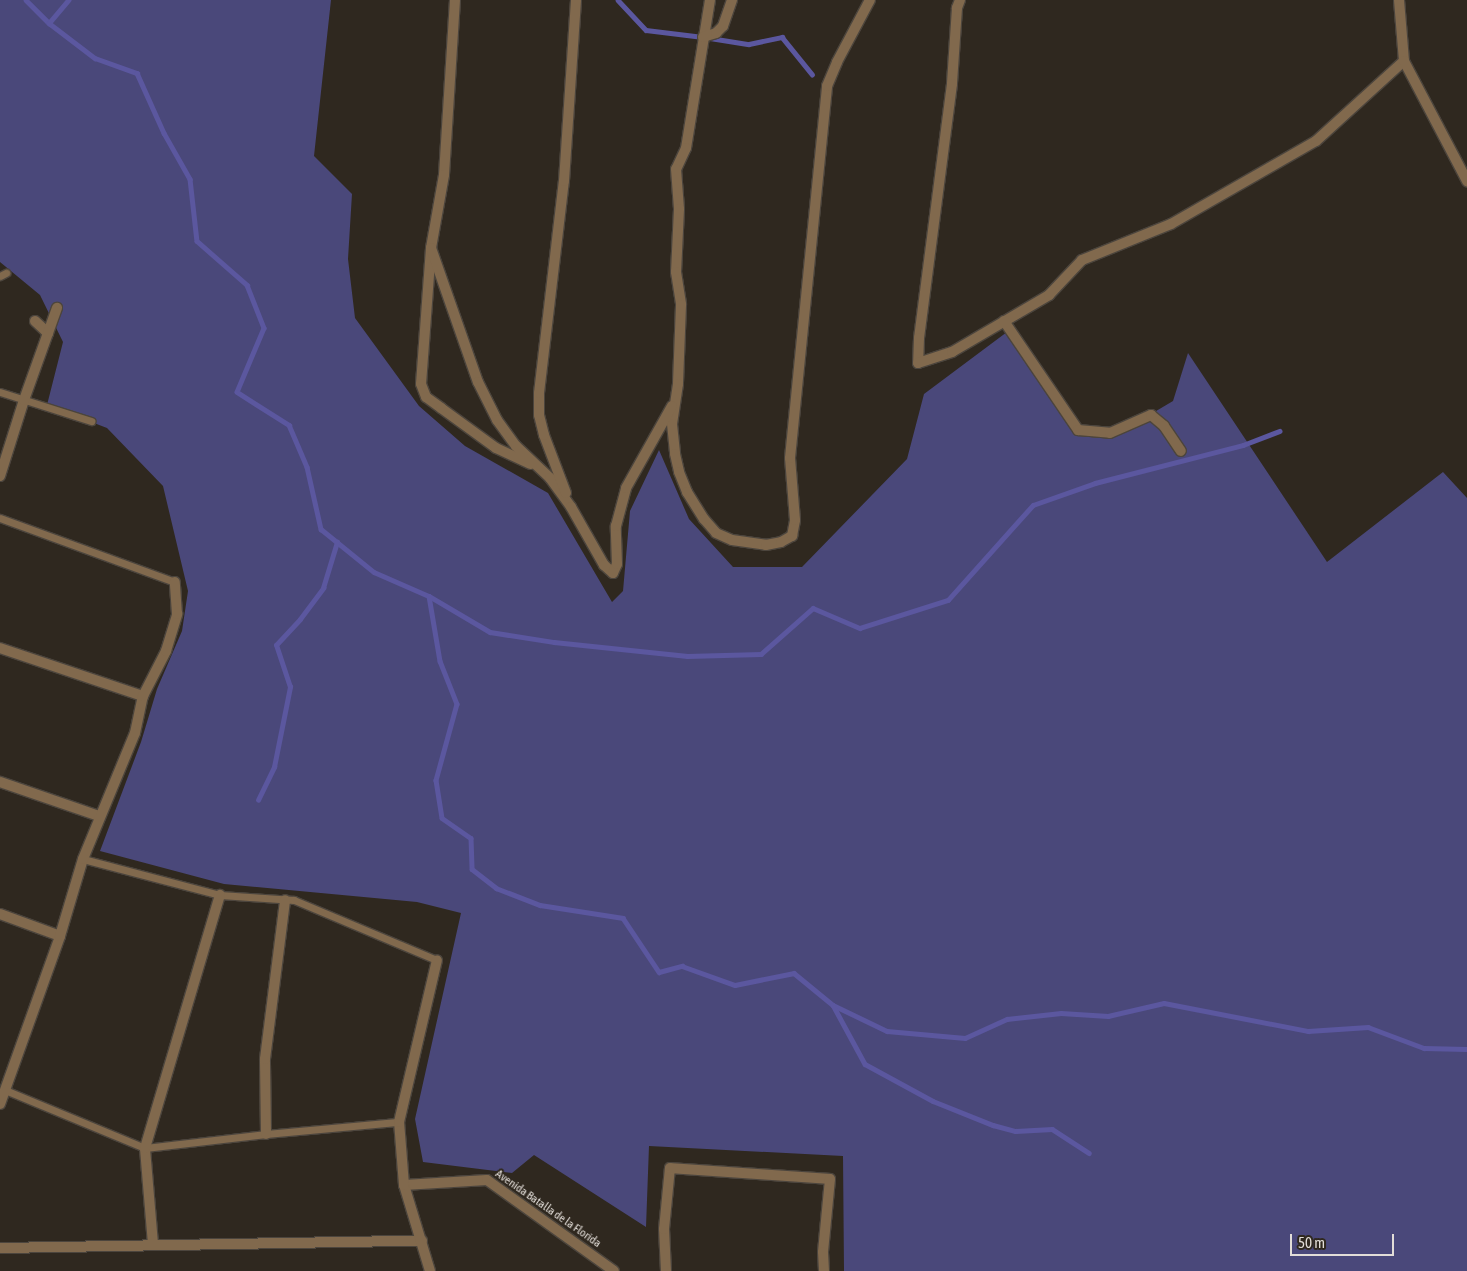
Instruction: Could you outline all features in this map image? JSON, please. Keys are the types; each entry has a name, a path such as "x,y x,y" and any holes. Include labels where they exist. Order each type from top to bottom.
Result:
{"street":[{"path":"455,0 444,175 431,248 421,384 426,397 496,448 535,466"},
{"path":"571,507 544,435 539,416 539,393 564,181 576,0"},
{"path":"710,0 686,148 676,170 679,209 676,272 681,305 678,384 672,424 679,472 704,519 716,533 732,540 766,545 781,542 792,536 794,520 790,458 827,86 836,62 870,0"},
{"path":"703,37 716,33 723,26 732,0"},
{"path":"960,0 957,8 952,84 919,338 918,363 952,352 1049,296 1082,260 1171,224 1316,141 1404,62"},
{"path":"1398,0 1404,62 1467,181"},
{"path":"431,248 478,382 497,420 516,446 535,466 550,478 571,507 604,565 613,573 617,564 616,526 626,488 676,401"},
{"path":"0,476 24,400 57,308"},
{"path":"35,321 48,333"},
{"path":"1004,321 1078,430 1110,433 1151,415 1164,426 1181,451"},
{"path":"0,1104 60,936 83,860 99,816 135,733 143,696 166,651 177,614 175,582"},
{"path":"0,648 143,696"},
{"path":"0,782 99,816"},
{"path":"153,1244 145,1148 220,895"},
{"path":"266,1134 265,1059 285,900"},
{"path":"0,914 60,936"},
{"path":"430,1271 404,1184 399,1122 437,960"},
{"path":"666,1271 664,1229 670,1168 830,1179 823,1252 824,1271"},
{"name":"Avenida Batalla de la Florida","path":"404,1184 487,1180 614,1271"},
{"path":"0,1248 422,1241"}],"lane":[{"path":"0,392 91,421"},
{"path":"0,518 175,582"},
{"path":"83,860 220,895 294,900 437,960"},
{"path":"5,1090 145,1148 266,1134 399,1122"}],"shaded area":[{"path":"0,0 331,0 314,156 352,194 348,259 355,318 419,406 465,446 548,493 612,602 623,591 630,511 659,450 689,519 733,567 802,567 907,459 924,394 1007,332 1075,425 1124,430 1173,401 1188,353 1327,562 1443,472 1467,498 1467,1271 844,1271 843,1156 649,1146 646,1227 534,1155 512,1173 423,1162 415,1119 461,913 417,902 224,884 100,851 141,742 157,689 182,631 188,591 163,486 107,428 47,405 63,342 40,295 0,262"}],"waterway":[{"path":"26,0 49,23 95,58 137,73 164,133 190,179 197,241 247,285 264,328 237,392 289,425 307,467 321,529 374,572 429,596 490,632 554,642 687,656 761,654 813,608 860,628 948,600 1033,505 1095,483 1243,445 1279,431"},
{"path":"49,23 68,0"},
{"path":"618,0 646,30 703,37"},
{"path":"710,38 749,44 782,37 812,74"},
{"path":"258,800 274,767 290,687 276,645 300,619 323,588 337,542"},
{"path":"429,596 440,661 457,704 436,780 442,818 471,838 472,869 496,888 540,905 623,918 659,972 682,966 735,985 794,973 833,1005 887,1031 965,1038 1007,1019 1061,1013 1108,1016 1164,1003 1308,1031 1368,1027 1424,1048 1467,1049"},
{"path":"833,1005 865,1064 933,1101 993,1125 1015,1131 1052,1129 1089,1153"}]}
